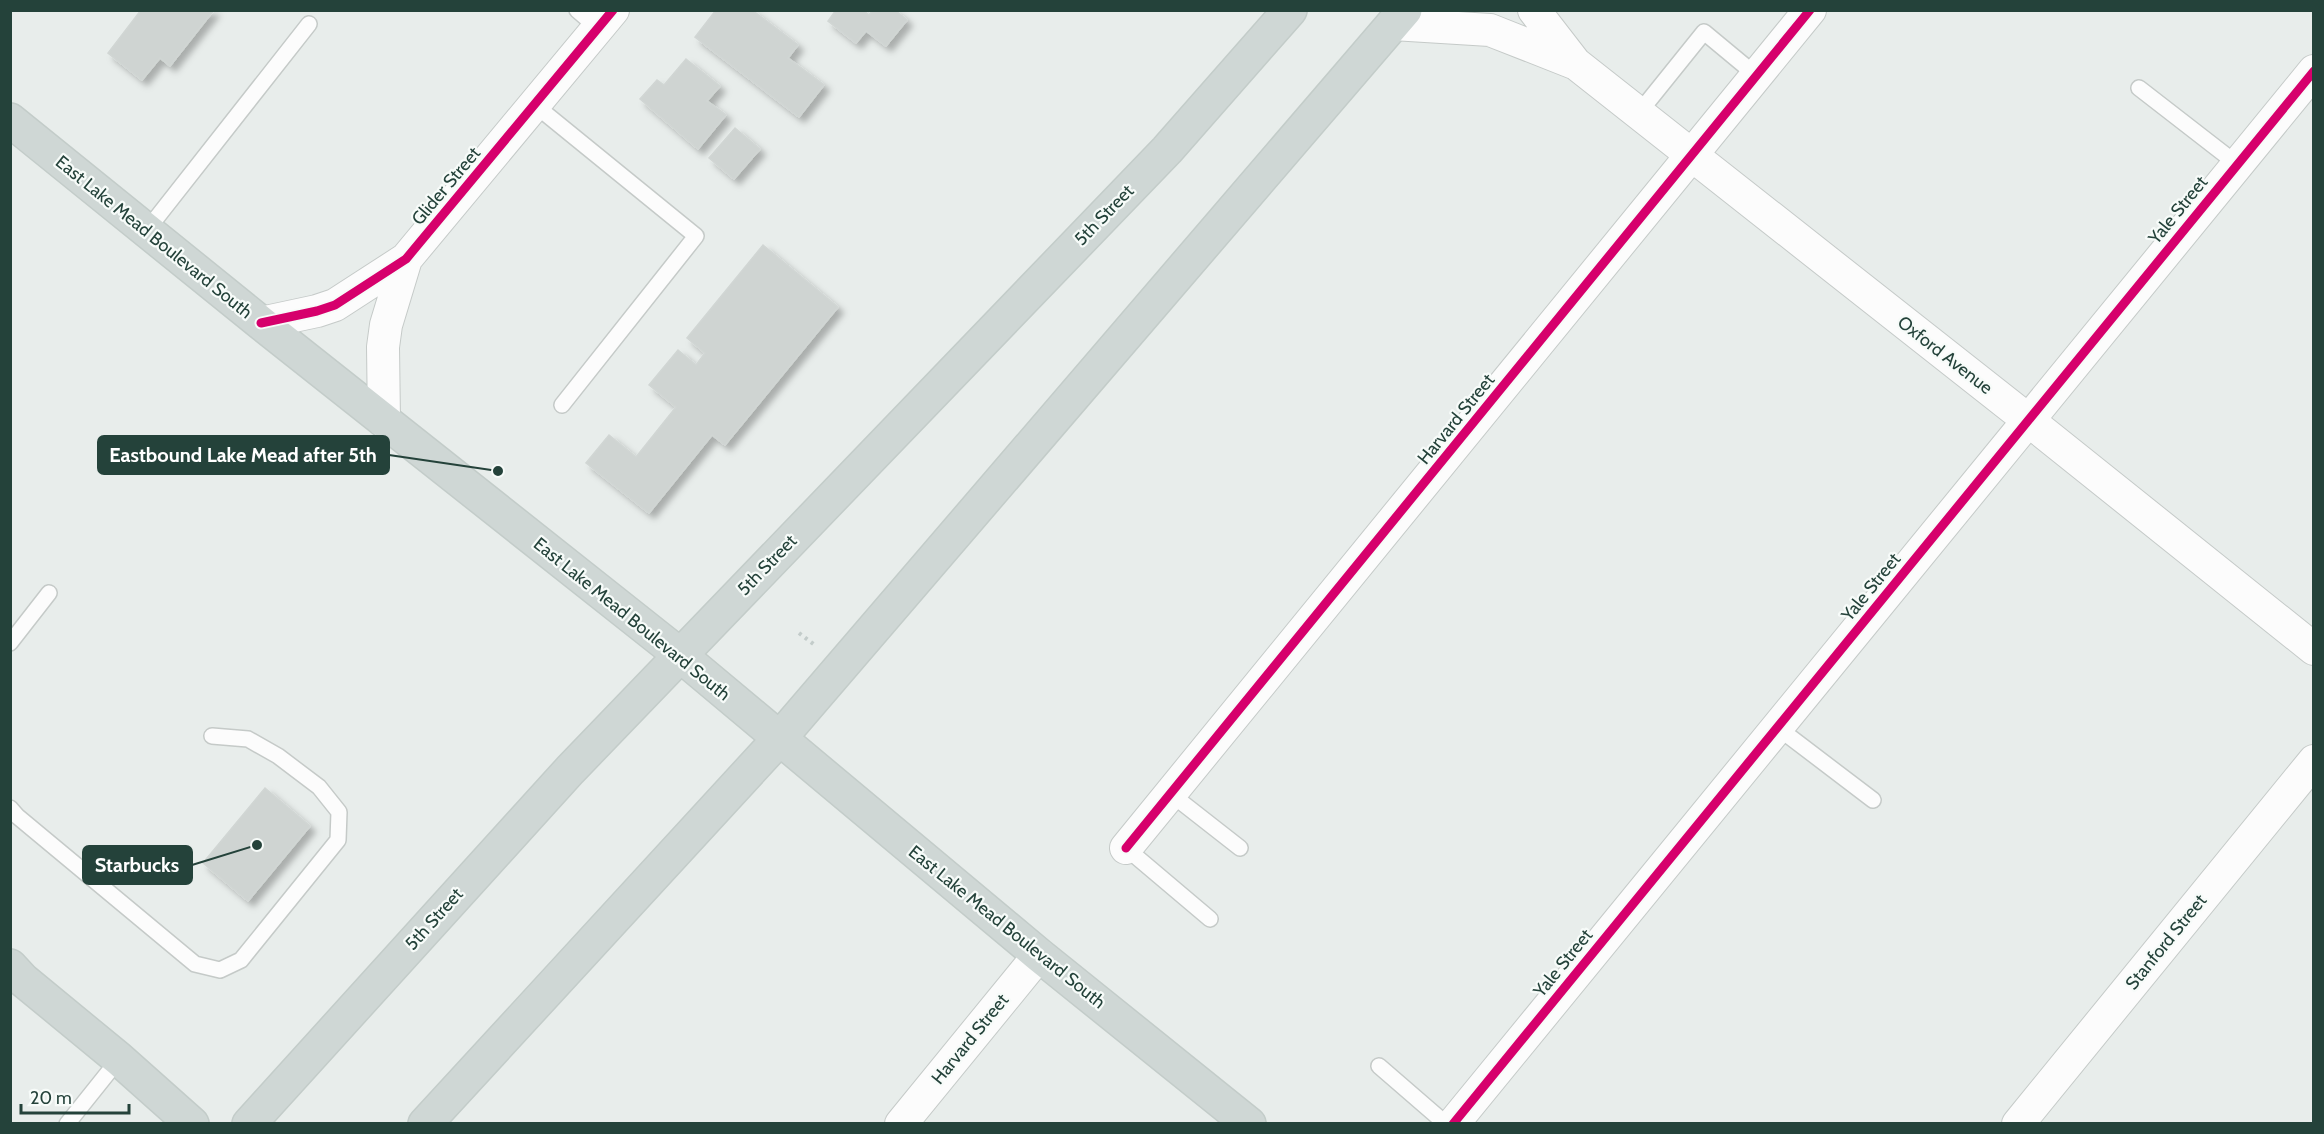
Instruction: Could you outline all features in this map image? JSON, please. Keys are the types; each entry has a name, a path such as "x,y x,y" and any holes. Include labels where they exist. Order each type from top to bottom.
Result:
{"main road":[{"name":"5th Street","path":"249,1124 554,788 1167,150 1290,10"},
{"path":"425,1124 779,739 1399,17"},
{"name":"East Lake Mead Boulevard South","path":"10,120 261,323 680,655 1039,955 1249,1124"},
{"path":"10,966 23,980 119,1059 192,1124"}],"street":[{"name":"Oxford Avenue","path":"1534,10 1575,63 2028,420 2313,649"},
{"name":"Harvard Street","path":"1126,848 1810,10"},
{"name":"Glider Street","path":"261,323 335,305 406,259 535,105 596,17"},
{"name":"Oxford Avenue","path":"1399,17 1490,30 1575,63"},
{"name":"Yale Street","path":"1453,1124 2313,71"},
{"name":"Glider Street","path":"384,421 382,347 386,325 406,259"},
{"name":"Stanford Street","path":"2018,1124 2313,761"},
{"name":"Harvard Street","path":"901,1124 1039,955"}],"lane":[{"path":"147,230 309,24"},
{"path":"1638,114 1704,32 1757,76"},
{"path":"2139,88 2237,164"},
{"path":"535,105 696,236 562,405"},
{"path":"10,643 49,593"},
{"path":"1777,727 1873,800"},
{"path":"10,808 195,963 220,970 241,960 338,840 339,812 319,787 278,756 248,739 212,735"},
{"path":"1171,794 1240,849"},
{"path":"1126,848 1210,919"},
{"path":"67,1124 119,1059"},
{"path":"1379,1066 1446,1124"}],"building":[{"path":"141,10 214,10 170,66 160,58 142,80 108,53"},
{"path":"716,10 752,10 798,45 788,58 824,85 799,117 695,37"},
{"path":"836,10 863,10 869,15 873,10 895,10 907,20 886,46 866,31 856,43 828,21"},
{"path":"686,59 720,86 707,101 726,115 698,149 640,99 657,80 664,85"},
{"path":"735,128 760,149 734,179 709,158"},
{"path":"763,245 838,307 725,445 712,435 649,513 586,463 609,435 636,457 676,407 649,385 678,350 696,365 705,353 687,338"},
{"path":"265,788 310,826 248,901 203,863"}],"cycle path":[{"path":"261,323 335,305 406,259 613,10"},
{"path":"1126,848 1810,10"},
{"path":"1453,1124 2314,71"}],"place":[{"name":"Eastbound Lake Mead after 5th","path":"498,471"},
{"name":"Starbucks","path":"257,845"}]}
